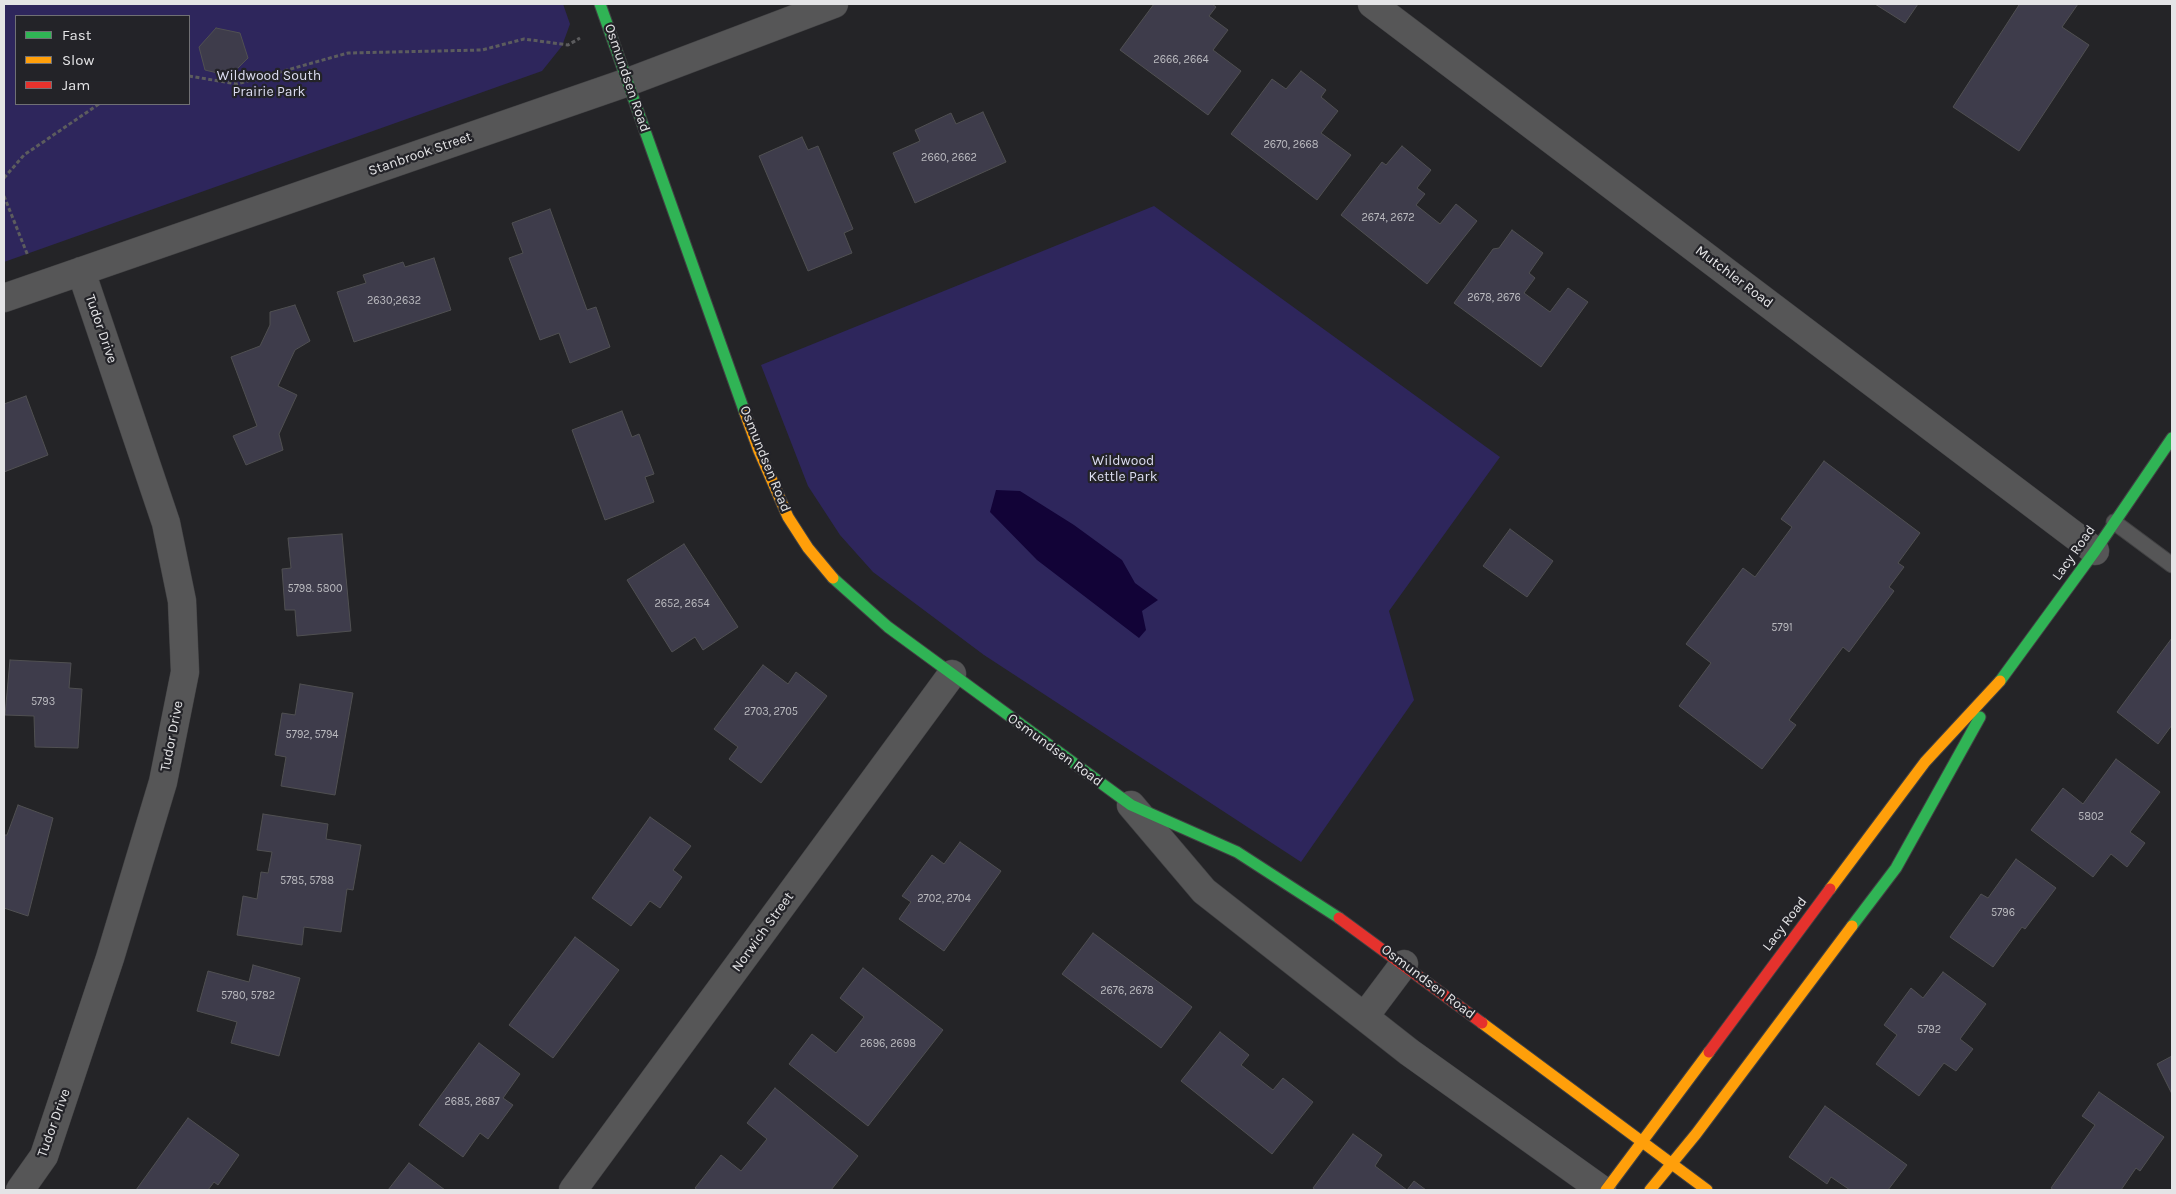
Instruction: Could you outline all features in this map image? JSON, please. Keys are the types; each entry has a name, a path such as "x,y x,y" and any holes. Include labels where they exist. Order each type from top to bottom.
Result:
{"street":[{"name":"Osmundsen Road","path":"600,4 759,451 788,517 808,548 832,577 888,628 1131,805 1237,852 1328,909 1707,1190"},
{"name":"Stanbrook Street","path":"4,298 628,82 834,4"},
{"name":"Mutchler Road","path":"1372,4 2095,551"},
{"name":"Tudor Drive","path":"20,1190 44,1156 110,958 163,782 185,672 182,601 166,523 81,271"},
{"name":"Lacy Road","path":"1604,1190 1642,1142 1925,762 1998,684 2095,551 2172,438"},
{"name":"Norwich Street","path":"573,1190 952,674"},
{"name":"Lacy Road","path":"1650,1190 1896,868 1948,778 1998,684"},
{"name":"Osmundsen Road","path":"1131,805 1204,891 1409,1052 1604,1190"},
{"path":"1365,1016 1404,964"}],"lane":[{"path":"2114,522 2172,565"}],"path":[{"path":"190,76 237,84 348,53 482,50 524,39 568,45 608,24"},
{"path":"4,178 24,156 97,105"},
{"path":"4,196 40,286"}],"green space":[{"name":"Wildwood South Prairie Park","path":"4,4 563,4 570,24 562,46 542,71 4,262"},
{"name":"Wildwood Kettle Park","path":"1154,206 1500,457 1389,611 1414,700 1301,862 984,655 873,572 840,535 808,486 761,365"}],"shaded area":[{"path":"996,490 1020,491 1074,525 1122,560 1135,583 1158,600 1142,611 1146,630 1139,638 1037,560 990,512"}],"building":[{"path":"1154,4 1212,4 1216,7 1209,16 1228,30 1213,50 1241,71 1208,115 1120,50"},
{"path":"1875,4 1918,4 1905,23"},
{"path":"2017,4 2078,4 2062,27 2089,45 2019,151 1953,107 2019,5"},
{"path":"216,28 240,33 248,58 230,76 205,70 199,47"},
{"path":"1301,71 1326,90 1321,97 1338,111 1321,133 1351,155 1317,200 1231,134 1272,79 1286,89"},
{"path":"983,112 1006,162 915,203 893,153 920,141 915,130 951,113 956,124"},
{"path":"802,137 808,150 818,146 853,229 844,233 852,253 808,271 759,156"},
{"path":"1402,146 1431,170 1417,188 1425,194 1416,205 1440,224 1456,204 1477,221 1427,284 1341,215 1382,162 1386,165"},
{"path":"550,209 587,310 596,307 610,347 570,363 559,333 540,340 509,258 523,253 512,223"},
{"path":"1512,230 1543,253 1529,273 1535,278 1524,293 1550,312 1568,288 1588,302 1541,367 1454,303 1493,249 1499,248"},
{"path":"434,258 451,310 354,342 337,292 366,283 363,275 403,262 405,267"},
{"path":"295,305 310,341 295,350 278,386 297,395 279,434 283,450 246,465 233,436 257,426 231,357 260,346 270,325 270,312"},
{"path":"26,396 48,455 4,472 4,404"},
{"path":"622,411 632,437 639,434 654,474 645,477 654,502 605,520 572,430"},
{"path":"1824,461 1920,533 1898,563 1904,567 1889,587 1894,591 1849,652 1843,647 1789,720 1796,725 1762,769 1679,706 1711,663 1686,644 1743,568 1755,577 1792,527 1781,519"},
{"path":"1510,529 1553,561 1527,597 1483,566"},
{"path":"342,534 351,631 297,636 295,610 285,610 282,569 291,568 288,538"},
{"path":"684,544 738,627 703,650 695,637 672,652 627,580"},
{"path":"2172,638 2172,725 2158,744 2117,712"},
{"path":"10,660 71,663 69,688 82,689 78,748 35,747 34,716 5,715"},
{"path":"763,665 788,684 796,672 827,696 761,783 729,759 738,747 714,729"},
{"path":"300,684 353,693 335,795 281,786 286,757 275,755 282,713 295,715"},
{"path":"2116,759 2160,792 2130,832 2145,843 2127,867 2111,854 2093,877 2031,830 2063,788 2083,804"},
{"path":"18,805 53,818 28,916 4,908 4,835 7,835"},
{"path":"263,814 328,824 326,839 361,845 353,890 347,889 341,932 304,927 302,945 237,935 243,896 257,899 261,872 268,873 272,852 257,850"},
{"path":"650,817 691,846 673,870 682,877 660,908 650,901 631,926 592,898"},
{"path":"960,842 1001,871 944,951 899,919 911,902 902,896 932,855 944,864"},
{"path":"2016,859 2056,888 2025,929 2022,927 1993,967 1950,937 1981,894 1988,898"},
{"path":"1093,933 1192,1007 1161,1048 1062,974"},
{"path":"575,937 619,970 553,1058 509,1025"},
{"path":"253,965 300,978 279,1056 231,1043 237,1022 197,1011 208,971 249,982"},
{"path":"863,968 943,1030 868,1126 789,1064 812,1034 836,1053 864,1017 840,998"},
{"path":"1943,972 1986,1004 1960,1039 1973,1049 1956,1071 1944,1063 1919,1096 1876,1064 1897,1035 1884,1025 1911,988 1923,998"},
{"path":"1220,1032 1249,1055 1241,1065 1273,1090 1283,1078 1313,1102 1272,1154 1181,1081"},
{"path":"479,1043 520,1074 503,1098 513,1105 488,1139 480,1133 463,1157 419,1125"},
{"path":"2172,1056 2172,1094 2157,1064"},
{"path":"775,1088 858,1156 831,1190 698,1190 695,1188 721,1155 741,1171 767,1139 747,1123"},
{"path":"2099,1092 2164,1137 2140,1171 2136,1168 2121,1190 2054,1190 2051,1188 2095,1125 2082,1116"},
{"path":"1825,1106 1907,1165 1888,1190 1850,1190 1831,1177 1827,1184 1789,1157"},
{"path":"188,1118 239,1155 218,1185 214,1182 208,1190 136,1190"},
{"path":"1353,1134 1382,1155 1375,1166 1407,1190 1316,1190 1313,1188"},
{"path":"409,1163 445,1190 388,1190"},
{"path":"1414,1181 1426,1190 1407,1190"}],"traffic: fast":[{"path":"600,4 745,413"},
{"path":"2000,681 2095,551 2172,438"},
{"path":"833,578 888,627 1131,805 1237,852 1339,918"},
{"path":"1852,926 1896,868 1980,717"}],"traffic: slow":[{"path":"745,413 759,451 788,517 808,548 833,578"},
{"path":"1830,889 1925,762 2000,681"},
{"path":"1650,1190 1696,1134 1852,926"},
{"path":"1482,1023 1707,1190"},
{"path":"1606,1190 1709,1052"}],"traffic: jam":[{"path":"1709,1052 1830,889"},
{"path":"1339,918 1482,1023"}]}
